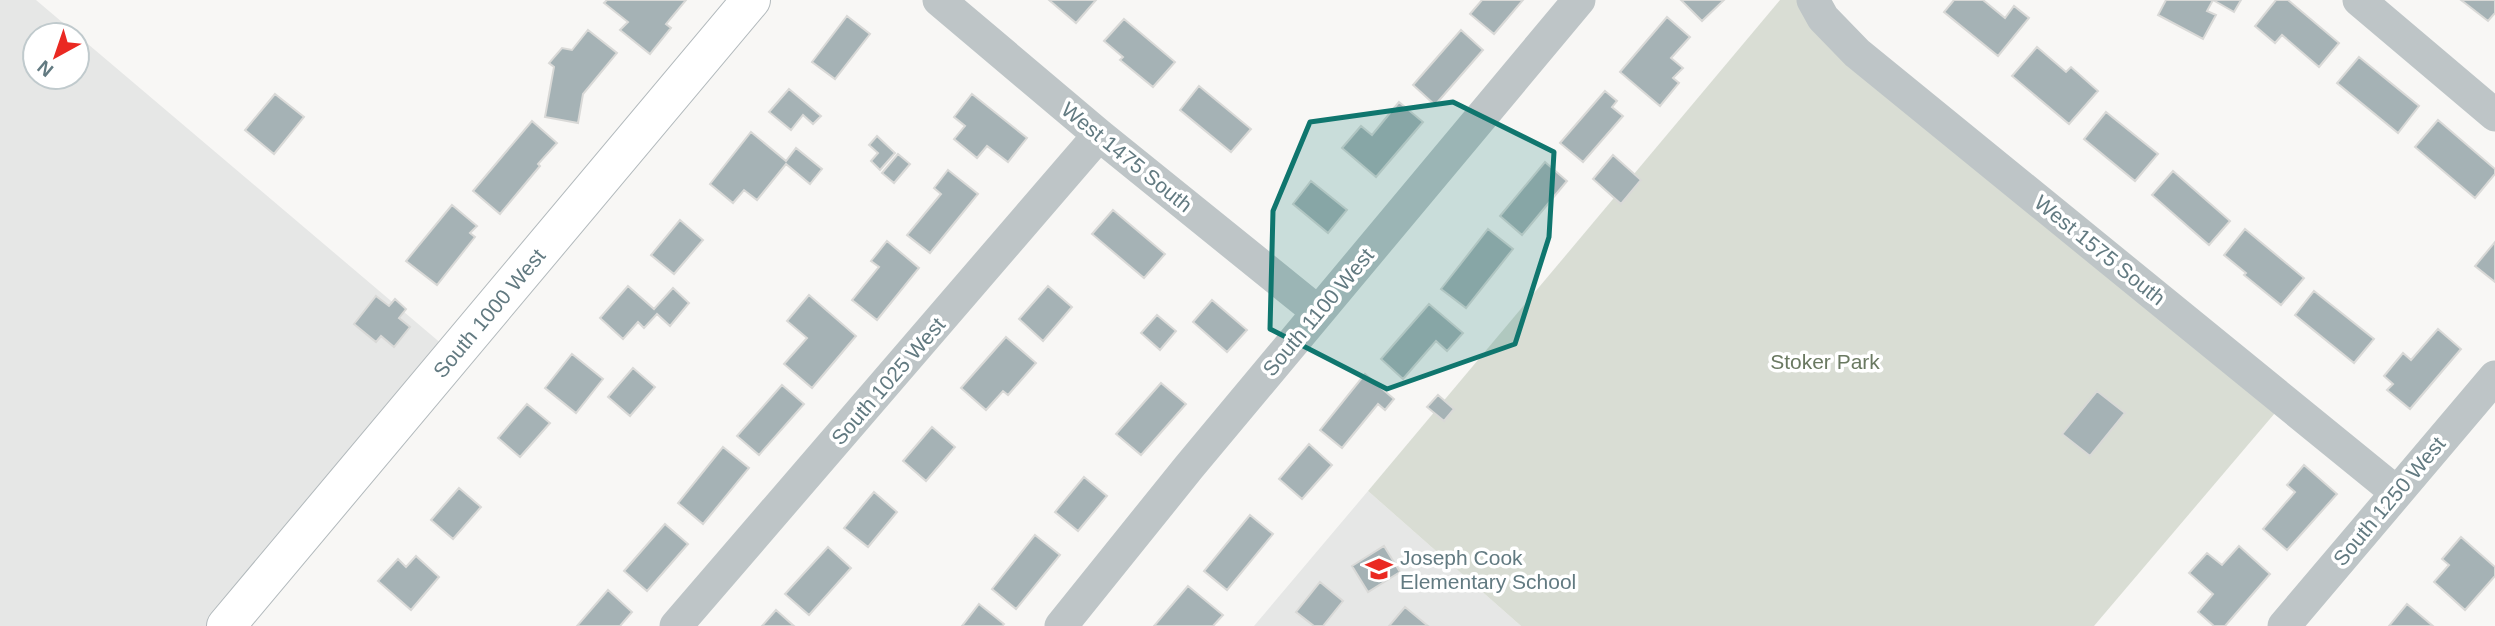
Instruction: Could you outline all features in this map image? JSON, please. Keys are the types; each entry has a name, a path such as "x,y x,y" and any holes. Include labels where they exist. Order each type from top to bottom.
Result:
{"main road":[{"name":"South 1000 West","path":"226,626 751,0"}],"street":[{"name":"West 1475 South","path":"939,0 1099,135 1318,313"},
{"name":"South 1100 West","path":"1061,626 1189,467 1579,0"},
{"name":"West 1575 South","path":"1813,0 1823,18 1857,53 2396,492"},
{"path":"2359,0 2495,115"},
{"name":"South 1025 West","path":"676,626 1099,135"},
{"name":"South 1250 West","path":"2284,626 2495,377"}],"highlighted area":[{"path":"1453,102 1554,152 1549,237 1515,344 1387,389 1270,329 1273,211 1310,122"}],"shaded area":[{"path":"0,0 36,0 61,21 21,21 21,91 91,91 91,47 443,345 211,626 0,626"},
{"name":"Joseph Cook Elementary School","path":"1368,491 1521,626 1254,626"}],"green space":[{"name":"Stoker Park","path":"1780,0 1813,0 2286,400 2094,626 1521,626 1368,491"}],"building":[{"path":"607,0 686,0 666,24 671,28 650,54 620,30 628,22 604,3"},
{"path":"1049,0 1096,0 1076,23"},
{"path":"1482,0 1523,0 1494,34 1470,14"},
{"path":"1681,0 1724,0 1702,21"},
{"path":"1954,0 1983,0 2005,18 2014,6 2029,18 1998,56 1944,12"},
{"path":"2166,0 2213,0 2207,11 2216,15 2203,39 2158,15"},
{"path":"2213,0 2241,0 2234,12"},
{"path":"2276,0 2288,0 2339,43 2319,67 2282,35 2275,43 2255,26"},
{"path":"2461,0 2495,0 2495,13 2488,21"},
{"path":"847,16 870,34 835,79 812,62"},
{"path":"1667,17 1690,37 1671,58 1683,68 1673,78 1679,83 1660,106 1620,72"},
{"path":"1124,19 1175,62 1153,87 1120,60 1123,57 1104,41"},
{"path":"588,30 617,53 583,94 578,123 545,117 554,67 549,63 562,48 572,50"},
{"path":"1461,30 1483,50 1435,105 1413,85"},
{"path":"2037,47 2066,72 2071,67 2098,91 2069,124 2012,76"},
{"path":"2359,57 2419,106 2398,133 2337,83"},
{"path":"1199,86 1251,129 1231,152 1180,110"},
{"path":"789,89 821,116 813,124 803,115 791,130 769,112"},
{"path":"1605,91 1617,101 1612,107 1623,116 1583,162 1560,143"},
{"path":"275,94 304,117 274,154 245,130"},
{"path":"972,94 1027,138 1008,162 987,146 977,158 954,139 965,126 954,117"},
{"path":"1399,102 1423,122 1376,177 1342,148 1361,126 1372,135"},
{"path":"2106,112 2158,154 2135,181 2084,139"},
{"path":"2438,120 2495,169 2495,174 2475,198 2415,147"},
{"path":"532,121 557,143 500,214 473,191"},
{"path":"751,132 786,161 796,148 822,169 810,184 786,164 757,200 744,190 733,203 710,184"},
{"path":"877,136 895,153 880,170 871,161 878,153 869,145"},
{"path":"898,154 910,164 894,183 882,173"},
{"path":"1613,155 1641,180 1621,204 1593,179"},
{"path":"1545,162 1567,181 1522,235 1500,216"},
{"path":"948,170 978,194 930,253 907,235 941,194 934,188"},
{"path":"2173,171 2230,221 2209,245 2152,195"},
{"path":"1311,181 1347,210 1328,233 1293,204"},
{"path":"452,205 477,226 470,233 475,237 437,285 406,261"},
{"path":"1113,210 1165,254 1144,278 1092,234"},
{"path":"680,220 703,240 674,274 651,255"},
{"path":"1488,229 1513,249 1466,308 1441,289"},
{"path":"2245,229 2304,278 2281,305 2224,255"},
{"path":"887,241 919,268 877,320 852,300 879,267 871,261"},
{"path":"2495,242 2495,282 2475,266"},
{"path":"628,286 654,309 673,288 689,303 670,326 657,314 644,328 638,322 623,339 600,318"},
{"path":"1048,286 1072,307 1043,341 1019,319"},
{"path":"2314,291 2374,339 2354,363 2295,315"},
{"path":"809,295 856,336 812,388 784,364 807,338 787,321"},
{"path":"376,296 389,306 395,299 406,309 399,318 410,327 394,347 381,336 376,342 354,324"},
{"path":"1212,300 1247,330 1227,352 1193,322"},
{"path":"1429,304 1463,333 1447,351 1436,341 1403,379 1381,359"},
{"path":"1157,315 1176,331 1160,350 1141,333"},
{"path":"2438,329 2461,349 2410,409 2387,390 2393,384 2384,376 2403,353 2411,360"},
{"path":"1006,337 1036,363 1008,395 1003,391 986,410 961,388"},
{"path":"572,354 603,379 576,413 545,388"},
{"path":"633,368 655,387 630,416 608,397"},
{"path":"1365,374 1394,399 1385,410 1378,404 1342,448 1320,430"},
{"path":"1161,383 1186,404 1141,455 1116,434"},
{"path":"782,385 804,404 759,455 737,436"},
{"path":"2097,391 2125,413 2090,456 2062,434"},
{"path":"1438,395 1454,409 1444,421 1427,407"},
{"path":"527,404 550,423 520,457 498,438"},
{"path":"932,427 955,447 926,481 903,461"},
{"path":"1309,444 1332,465 1302,499 1279,479"},
{"path":"723,447 749,468 703,524 678,503"},
{"path":"2304,465 2337,494 2287,550 2263,529 2295,492 2287,485"},
{"path":"1084,477 1107,496 1078,531 1055,512"},
{"path":"459,488 481,507 453,539 431,520"},
{"path":"874,492 897,512 868,547 844,528"},
{"path":"1250,515 1273,534 1227,590 1204,571"},
{"path":"665,524 688,544 647,591 624,571"},
{"path":"1035,535 1060,555 1016,609 992,589"},
{"path":"2461,537 2495,567 2495,576 2465,610 2434,582 2449,565 2442,559"},
{"path":"1384,546 1400,572 1368,592 1352,566"},
{"path":"2239,546 2270,574 2225,626 2214,626 2198,612 2213,594 2189,573 2207,553 2222,565"},
{"path":"828,547 851,568 809,615 785,594"},
{"path":"416,556 439,577 411,610 378,581 398,559 406,567"},
{"path":"1320,582 1343,601 1323,626 1314,626 1296,612"},
{"path":"1188,586 1223,615 1213,626 1154,626"},
{"path":"608,590 632,612 620,626 577,626"},
{"path":"979,604 1004,624 962,626"},
{"path":"2407,604 2433,626 2389,626"},
{"path":"1405,607 1428,626 1389,626"},
{"path":"776,610 794,626 762,626"}],"place":[{"name":"Joseph Cook Elementary School","path":"1379,569"}]}
